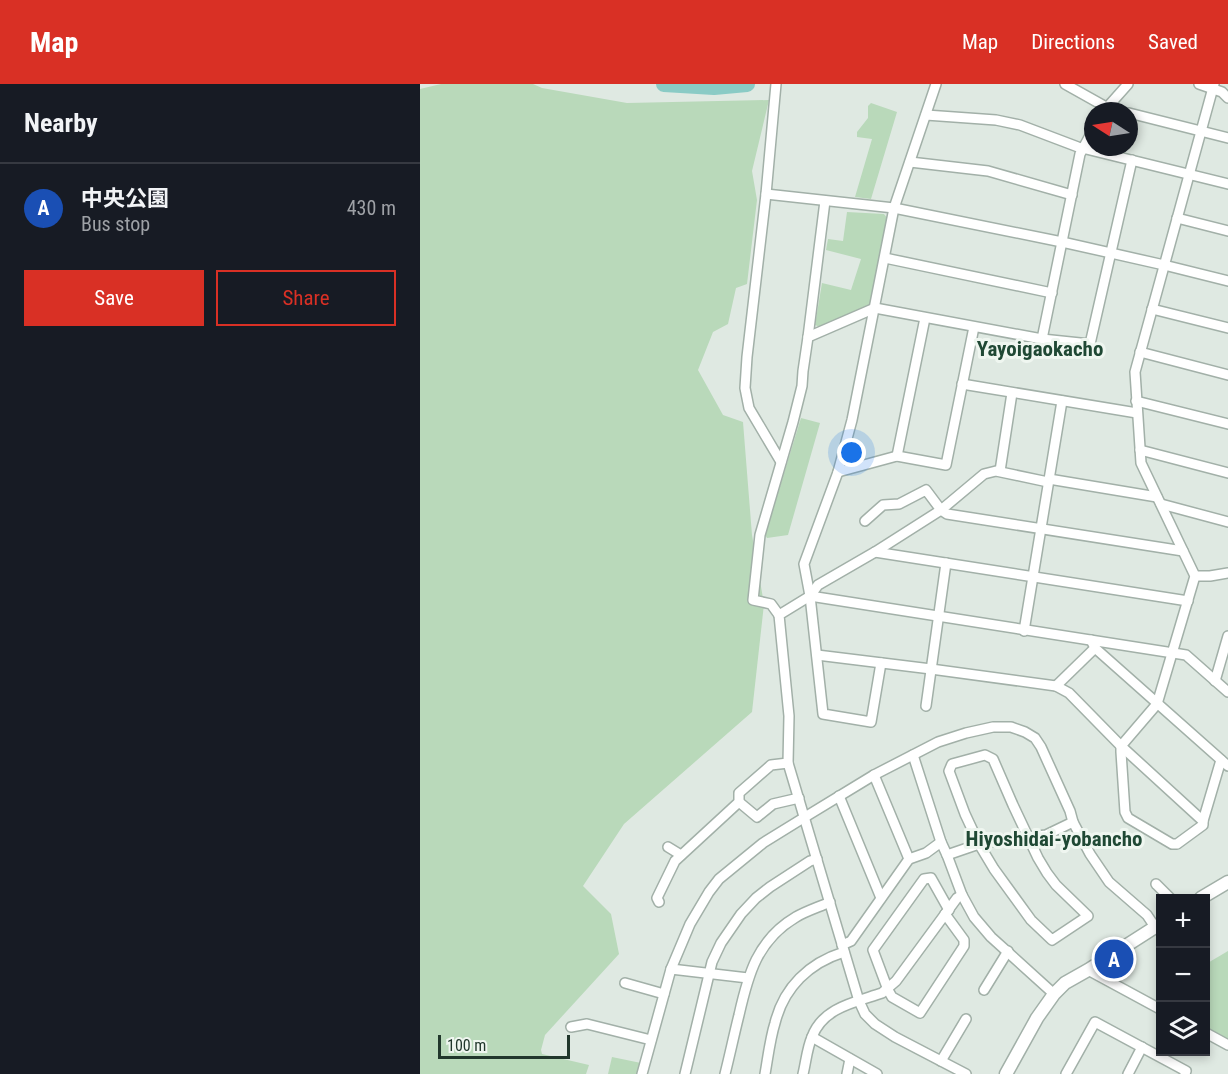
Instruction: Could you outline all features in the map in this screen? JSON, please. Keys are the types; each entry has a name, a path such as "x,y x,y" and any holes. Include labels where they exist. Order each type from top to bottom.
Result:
{"street":[{"path":"776,84 745,388 749,408 782,462"},
{"path":"881,663 870,723 823,714 818,655 804,564 838,472 852,420 894,208 936,84"},
{"path":"1065,84 1094,102"},
{"path":"1111,102 1128,84"},
{"path":"1199,84 1213,86 1228,98"},
{"path":"1093,644 1157,704 1224,763 1203,825 1177,844 1172,844 1128,818 1125,812 1121,746 1157,704 1195,576 1141,463 1135,372 1213,86"},
{"path":"926,115 996,120 1020,125 1083,147 1228,184"},
{"path":"1138,115 1228,138"},
{"path":"1042,339 1083,147"},
{"path":"808,338 875,308 1042,339 1090,344 1132,160"},
{"path":"910,162 988,171 1072,195"},
{"path":"766,194 894,208 1062,242 1228,281"},
{"path":"825,201 802,371 802,386 760,535 753,600 771,604 779,615 789,716 788,763 859,1001 865,1014 875,1024 966,1074"},
{"path":"1177,219 1228,231"},
{"path":"885,258 1052,292"},
{"path":"1152,309 1228,328"},
{"path":"897,456 925,318"},
{"path":"838,472 897,456 946,465 974,327"},
{"path":"1140,352 1228,375"},
{"path":"962,384 1137,413"},
{"path":"1000,471 1012,393"},
{"path":"1024,631 1062,401"},
{"path":"1136,401 1228,424"},
{"path":"1140,450 1228,473"},
{"path":"779,615 810,596 818,585 941,510 984,474 996,471 1159,500 1228,522"},
{"path":"866,515 883,505 898,504 926,490 941,510 947,514 1183,551"},
{"path":"875,552 1188,601"},
{"path":"926,706 946,563"},
{"path":"1195,576 1228,573"},
{"path":"810,596 1093,644 1186,655 1228,692"},
{"path":"1215,681 1228,636"},
{"path":"1056,686 1093,644"},
{"path":"818,655 1056,686 1069,693 1121,746 1203,821"},
{"path":"642,1074 671,969 690,924 718,879 763,843 874,775 938,742 966,733 993,727 1011,727 1035,738 1090,854 1109,882 1156,923"},
{"path":"913,755 941,842 962,895 974,917 991,937 1054,994"},
{"path":"985,755 993,759 1038,858 1056,885 1088,916 1052,940 1031,920 979,844 949,771 952,764 985,755"},
{"path":"659,902 657,898 675,861 738,802 739,793 771,765 788,763"},
{"path":"874,775 909,859"},
{"path":"839,796 881,898"},
{"path":"738,802 757,817 773,804 799,798"},
{"path":"947,855 979,844 1046,835 1073,822"},
{"path":"765,1074 775,1023 782,1003 795,984 808,970 843,948 851,940 909,859 926,853 941,842"},
{"path":"668,848 681,855"},
{"path":"685,1074 712,962 729,931 756,898 780,880 817,859"},
{"path":"931,878 947,912 964,940 964,946 920,1013 892,997 873,950 924,879 931,878"},
{"path":"1208,894 1228,882"},
{"path":"1156,884 1166,894"},
{"path":"803,1074 812,1037 823,1018 835,1009 888,990 957,898 962,895"},
{"path":"725,1074 748,978 765,944 795,918 830,902"},
{"path":"1006,1074 1037,1018 1065,983 1156,926"},
{"path":"984,990 1008,951"},
{"path":"671,969 748,978"},
{"path":"1088,969 1156,1006"},
{"path":"625,982 664,993"},
{"path":"941,1061 966,1019"},
{"path":"1066,1074 1095,1022 1186,1071 1185,1074"},
{"path":"571,1027 587,1024 651,1040"},
{"path":"1210,1035 1228,1046"},
{"path":"812,1037 877,1074"},
{"path":"1128,1074 1142,1047"},
{"path":"847,1074 850,1059"}],"green space":[{"path":"441,84 533,84 542,88 627,103 769,100 752,171 757,200 747,284 736,288 728,324 713,332 698,370 723,415 743,422 752,535 764,604 752,712 624,824 583,886 611,914 619,954 545,1035 541,1050 542,1054 589,1065 586,1074 420,1074 420,89"},
{"path":"871,103 897,112 871,199 855,197 872,139 857,137 857,132 868,118 868,106"},
{"path":"847,212 884,214 887,218 871,301 869,305 820,327 815,325 822,283 851,290 861,259 826,250 828,239 843,241"},
{"path":"801,418 820,423 788,535 767,538 765,535"},
{"path":"1228,951 1228,1040 1210,1030 1210,962"},
{"path":"612,1057 641,1063 638,1074 608,1074"}],"waterway":[{"path":"664,84 714,87 747,84"}],"place":[{"name":"中央公園","path":"1114,959"}],"district":[{"name":"Yayoigaokacho","path":"1040,349"},
{"name":"Hiyoshidai-yobancho","path":"1054,839"}]}
